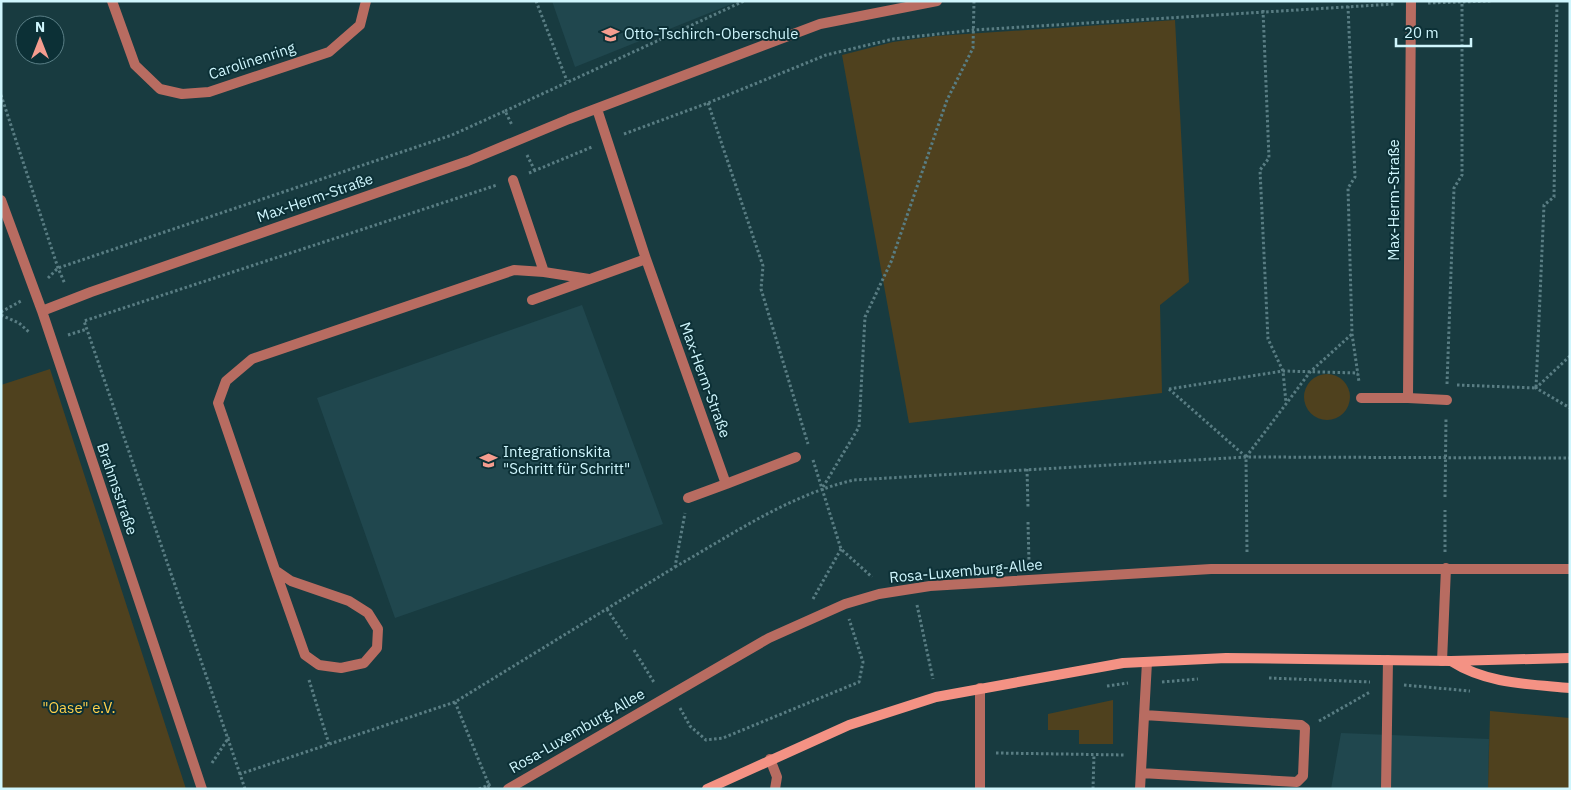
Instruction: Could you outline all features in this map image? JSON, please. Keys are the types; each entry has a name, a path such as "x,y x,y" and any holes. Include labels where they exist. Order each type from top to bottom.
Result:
{"street":[{"name":"Carolinenring","path":"112,1 135,65 160,89 182,94 209,92 328,52 360,25 366,1"},
{"name":"Max-Herm-Straße","path":"42,311 91,292 468,161 597,109 820,24 938,1"},
{"name":"Max-Herm-Straße","path":"1408,398 1411,1"},
{"name":"Max-Herm-Straße","path":"597,109 646,259 726,484"},
{"path":"513,180 544,272"},
{"name":"Brahmsstraße","path":"2,202 42,311 201,786"},
{"path":"532,300 646,259"},
{"path":"275,570 291,582 349,601 368,613 378,629 377,648 364,662 341,668 319,665 305,655 275,570 218,403 226,381 252,359 514,270 544,272 589,280"},
{"path":"1361,398 1447,400"},
{"path":"688,498 796,457"},
{"path":"1446,568 1446,661"},
{"name":"Rosa-Luxemburg-Allee","path":"508,789 769,638 845,604 879,594 913,588 1211,569 1570,569"},
{"path":"707,789 770,759 850,725 936,697 1123,663 1226,658 1446,661 1570,658"},
{"path":"1386,789 1388,660"},
{"path":"1446,661 1468,672 1503,682 1570,688"},
{"path":"1140,789 1147,662"},
{"path":"980,688 980,789"},
{"path":"1141,773 1297,782 1302,776 1305,728 1301,725 1144,715"},
{"path":"770,759 777,777 775,789"}],"path":[{"path":"536,1 567,82"},
{"path":"1,95 58,268 452,135 744,1"},
{"path":"822,488 859,427 865,317 891,262 947,100 973,48 974,1"},
{"path":"1536,388 1544,206 1554,197 1557,1"},
{"path":"1445,497 1454,188 1462,175 1462,2"},
{"path":"1348,6 1355,177 1348,188 1352,334 1361,398"},
{"path":"1263,10 1269,158 1260,170 1268,339 1283,371 1286,403"},
{"path":"708,103 762,266 761,290 841,549 872,577"},
{"path":"505,112 535,170"},
{"path":"1247,553 1246,457 1310,372 1352,334"},
{"path":"1536,388 1570,356"},
{"path":"1246,457 1169,389 1283,371 1358,374"},
{"path":"1447,384 1536,388 1570,408"},
{"path":"245,789 240,774 455,702 675,567 780,507 822,488 854,480 1246,457 1445,456 1570,458"},
{"path":"1027,469 1028,508"},
{"path":"675,567 688,498"},
{"path":"1445,510 1445,544"},
{"path":"1028,522 1029,564"},
{"path":"820,597 812,601 841,549"},
{"path":"1237,553 1256,553"},
{"path":"1435,554 1454,554"},
{"path":"1020,565 1039,564"},
{"path":"863,580 882,576"},
{"path":"913,588 936,697"},
{"path":"672,693 690,726 706,740 723,738 859,682 864,662 845,604"},
{"path":"607,609 627,639"},
{"path":"634,650 656,686 648,691"},
{"path":"305,655 310,688 329,744"},
{"path":"1305,728 1388,683"},
{"path":"455,702 488,787"},
{"path":"201,786 229,737"},
{"path":"981,753 1142,755"},
{"path":"1094,754 1094,789"},
{"path":"479,789 488,787 497,780"}],"shaded area":[{"name":"Otto-Tschirch-Oberschule","path":"552,1 739,1 575,67"},
{"name":"Integrationskita \"Schritt für Schritt\"","path":"582,305 663,524 395,618 317,398"},
{"path":"1341,733 1489,739 1488,789 1331,789"}],"green space":[{"path":"1175,20 1189,282 1160,305 1162,393 909,423 842,55 893,42 936,36"},
{"name":"\"Oase\" e.V.","path":"50,369 186,789 1,789 1,385"},
{"path":"1323,374 1331,374 1340,378 1346,384 1350,397 1346,410 1340,416 1331,420 1323,420 1314,416 1308,410 1304,401 1304,393 1308,384 1314,378"},
{"path":"1113,700 1113,744 1079,744 1079,730 1048,730 1048,714"},
{"path":"1490,711 1570,718 1570,789 1488,789"}],"place":[{"name":"Otto-Tschirch-Oberschule","path":"610,34"},
{"name":"Integrationskita \"Schritt für Schritt\"","path":"489,461"}]}
